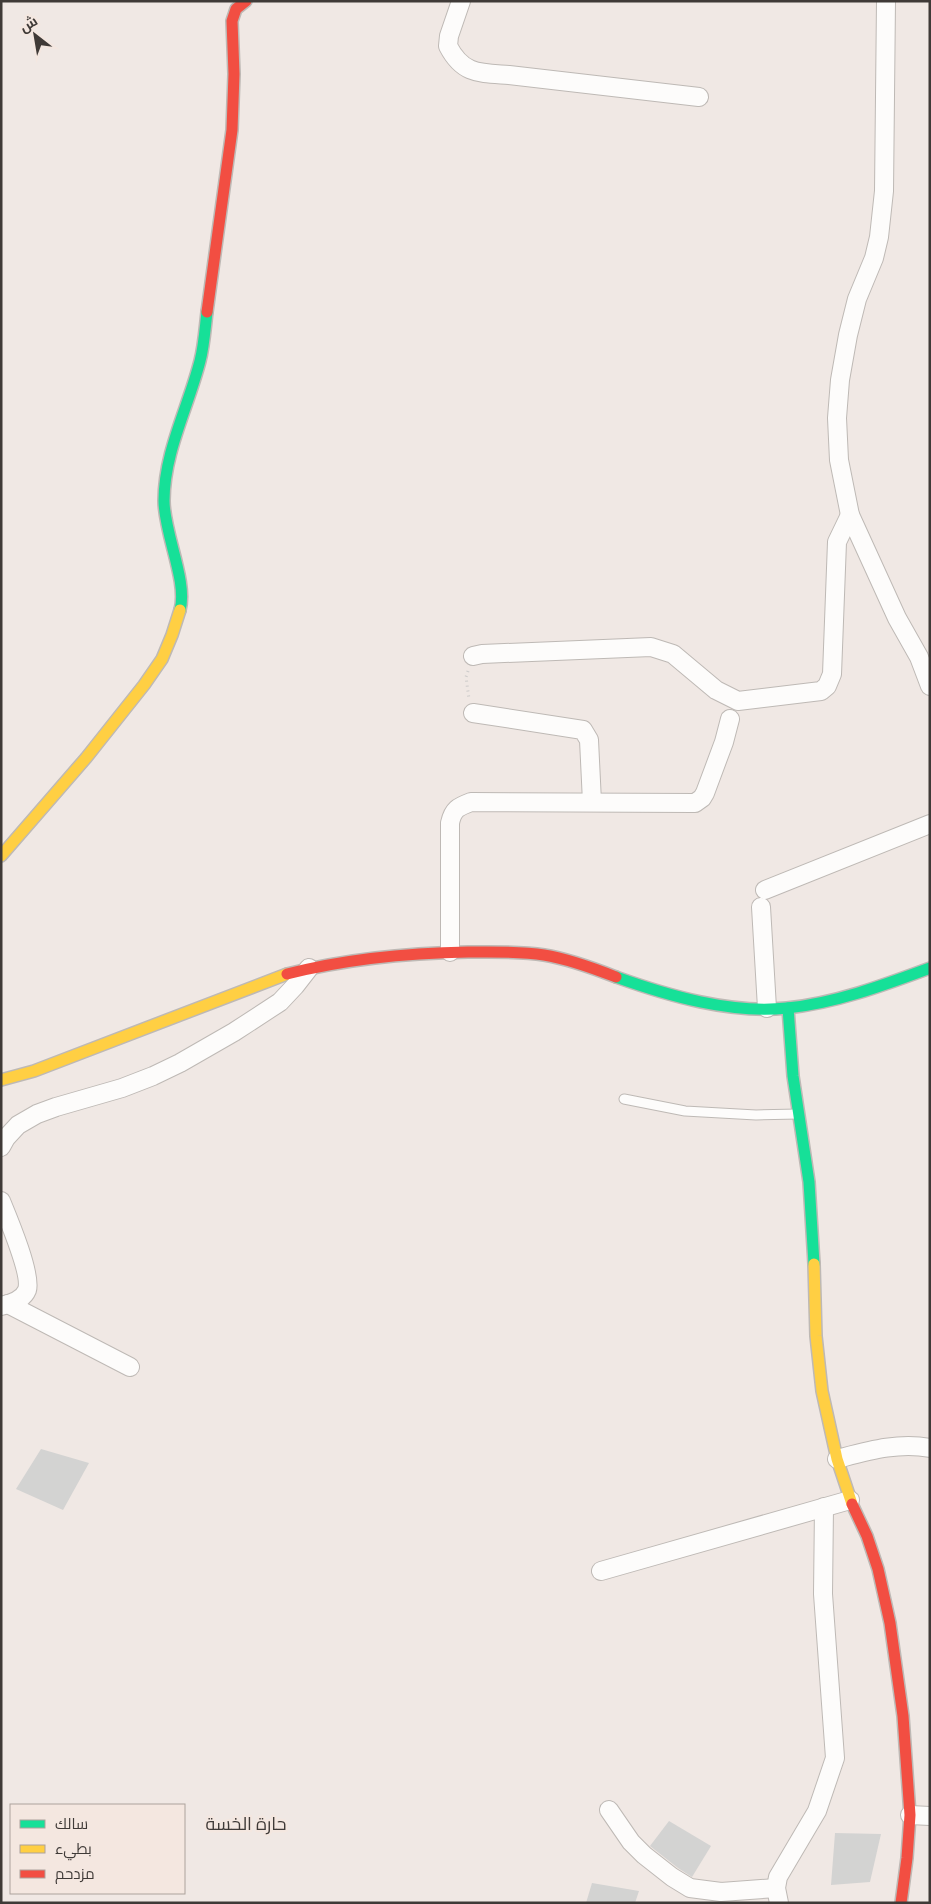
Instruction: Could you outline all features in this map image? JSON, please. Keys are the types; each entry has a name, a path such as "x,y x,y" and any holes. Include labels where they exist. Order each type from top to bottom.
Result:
{"street":[{"path":"1,856 86,758 144,686 162,659 181,605 181,585 167,530 164,501 167,470 177,430 200,361 232,130 234,74 233,13 246,1"},
{"path":"461,1 449,36 448,46 457,61 465,68 477,73 699,97"},
{"path":"886,1 884,191 879,237 874,258 857,299 840,380 837,418 839,460 850,515 897,618 919,657 930,686"},
{"path":"473,656 482,654 651,647 673,654 716,690 738,702 821,691 827,686 832,674 837,542 850,515"},
{"path":"474,713 583,730 589,740 592,802"},
{"path":"450,952 450,823 458,807 471,802 695,803 705,793 724,742 730,719"},
{"path":"767,1008 763,898 930,824"},
{"path":"1,1080 34,1071 277,977 349,960 450,952 543,955 643,986 680,995 714,1002 767,1008 788,1008 870,988 930,968"},
{"path":"1,1147 6,1138 18,1125 37,1114 56,1106 122,1088 153,1076 234,1032 280,1002 309,968"},
{"path":"788,1008 793,1076 811,1206 816,1336 822,1391 837,1459 850,1500 867,1536 876,1561 890,1623 903,1716 910,1815 901,1903"},
{"path":"1,1202 23,1262 27,1284 27,1290 24,1295 5,1305"},
{"path":"5,1305 130,1367"},
{"path":"837,1459 886,1447 918,1446 930,1448"},
{"path":"601,1571 850,1500"},
{"path":"609,1810 631,1842 644,1855 672,1877 690,1888 721,1892 778,1895 778,1877 817,1811 835,1758 823,1594 824,1507"},
{"path":"910,1815 930,1816"}],"lane":[{"path":"624,1099 684,1111 756,1115 799,1114"}],"path":[{"path":"473,656 466,677 469,706 474,713"}],"building":[{"path":"41,1449 89,1463 63,1510 16,1489"},
{"path":"669,1821 711,1846 692,1877 650,1846"},
{"path":"835,1833 881,1834 870,1882 831,1885"},
{"path":"592,1883 639,1891 635,1903 586,1903"}],"traffic: fast":[{"path":"180,610 182,599 181,586 165,514 165,483 172,448 200,361 207,312"},
{"path":"616,977 657,991 700,1002 722,1006 766,1009 805,1006 842,998 930,968"},
{"path":"788,1008 793,1076 809,1182 814,1264"}],"traffic: slow":[{"path":"1,856 86,758 144,685 162,659 180,610"},
{"path":"1,1080 34,1071 287,974"},
{"path":"814,1264 816,1336 822,1391 837,1459 852,1504"}],"traffic: jam":[{"path":"207,312 232,130 234,74 232,21 236,9 246,1"},
{"path":"287,974 332,964 399,955 496,952 544,955 581,964 616,977"},
{"path":"852,1504 867,1536 878,1569 890,1623 903,1716 910,1815 901,1903"}],"district":[{"name":"حارة الخسة","path":"246,1823"}]}
